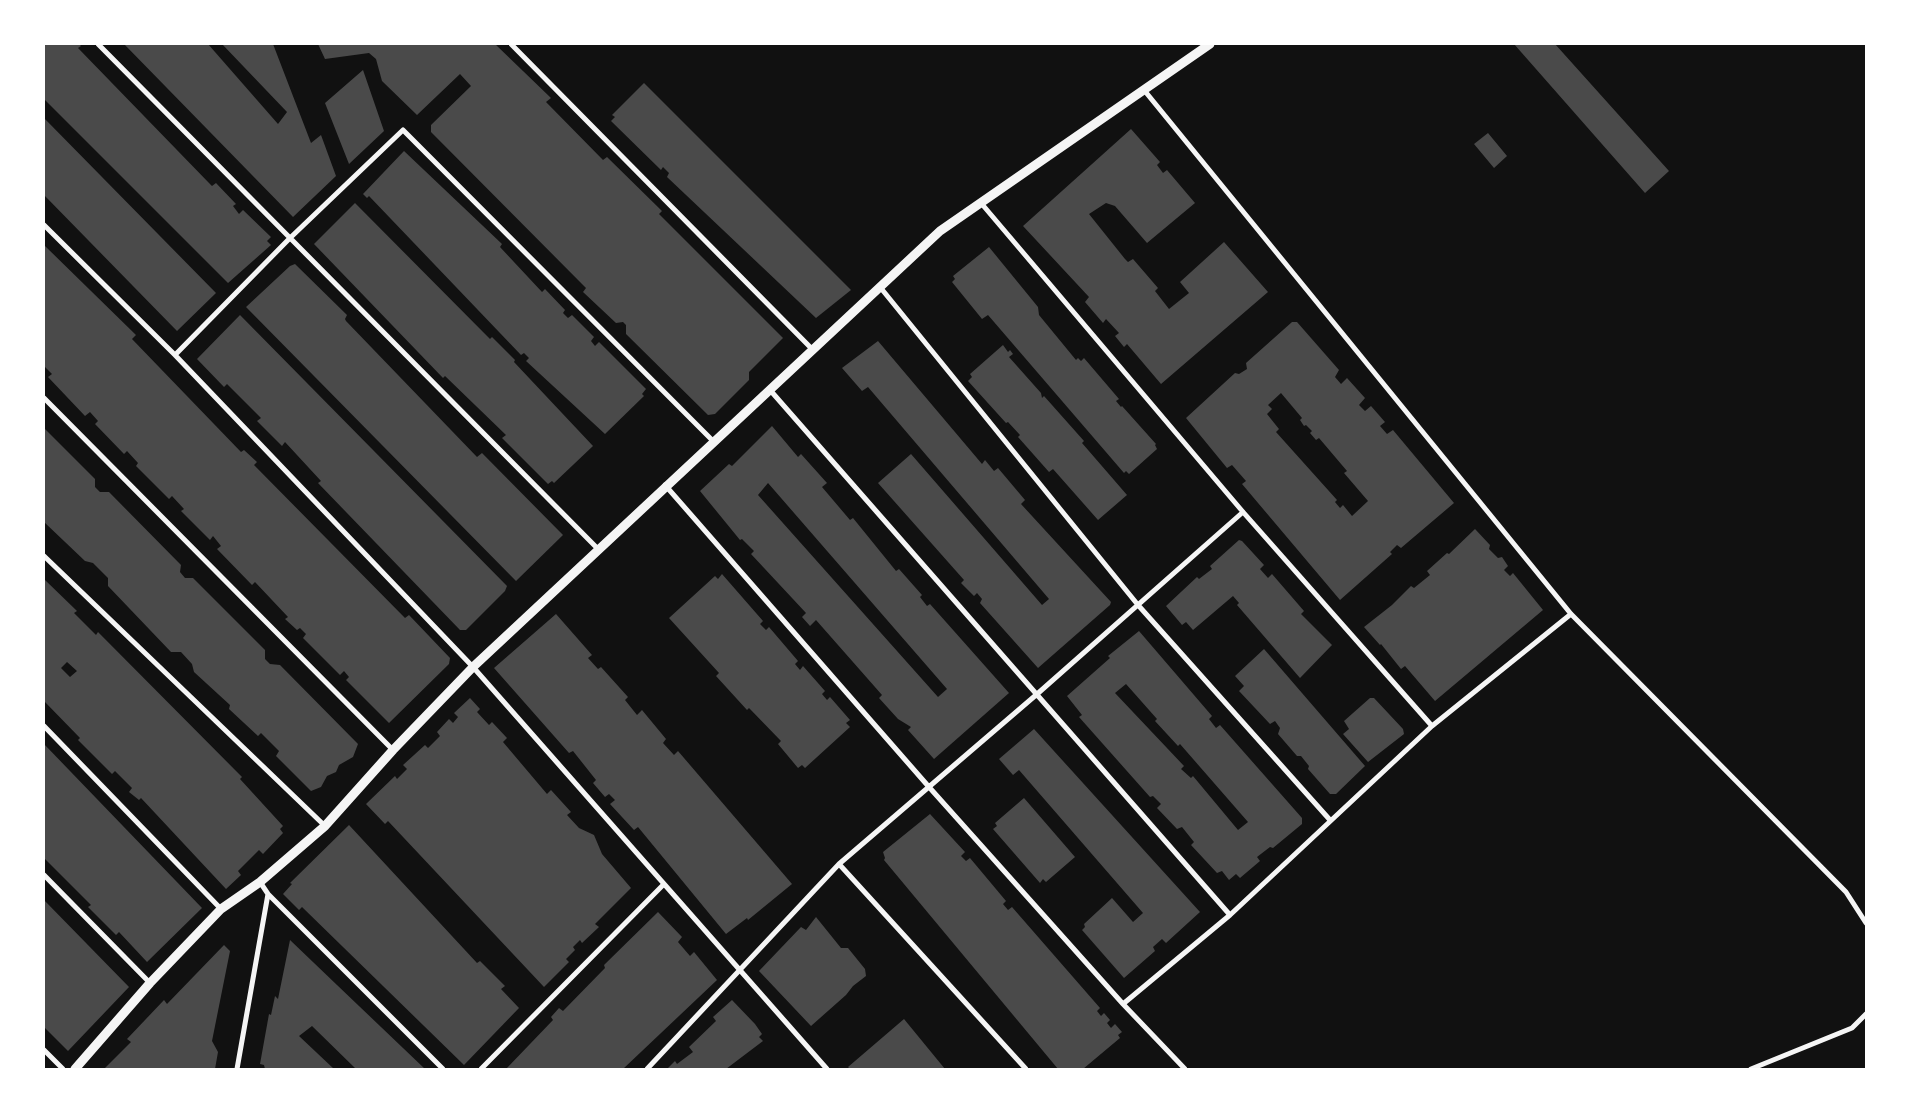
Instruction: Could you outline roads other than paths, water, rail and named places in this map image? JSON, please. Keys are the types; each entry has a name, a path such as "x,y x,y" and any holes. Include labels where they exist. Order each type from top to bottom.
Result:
{"street":[{"path":"98,44 599,550"},
{"path":"512,44 813,350"},
{"path":"75,1069 150,983 221,909 260,882 325,826 393,750 473,667 599,550 665,485 940,231 1210,44"},
{"path":"1144,90 1571,614 1846,892 1866,923"},
{"path":"175,355 289,239 403,130 712,442"},
{"path":"981,203 1243,512 1432,726"},
{"path":"44,225 175,355 473,667 827,1069"},
{"path":"880,287 1138,605 1330,820"},
{"path":"770,390 1230,915"},
{"path":"44,398 393,750"},
{"path":"665,485 929,787 1123,1004 1185,1069"},
{"path":"646,1069 839,864 1036,695 1243,512"},
{"path":"44,556 325,826"},
{"path":"1123,1004 1230,915 1432,726 1571,614"},
{"path":"44,726 221,909"},
{"path":"839,864 1026,1069"},
{"path":"44,875 150,983"},
{"path":"260,882 268,894 443,1069"},
{"path":"481,1069 664,884"},
{"path":"237,1069 268,894"},
{"path":"1751,1069 1852,1028 1866,1014"},
{"path":"44,1050 63,1069"}]}
